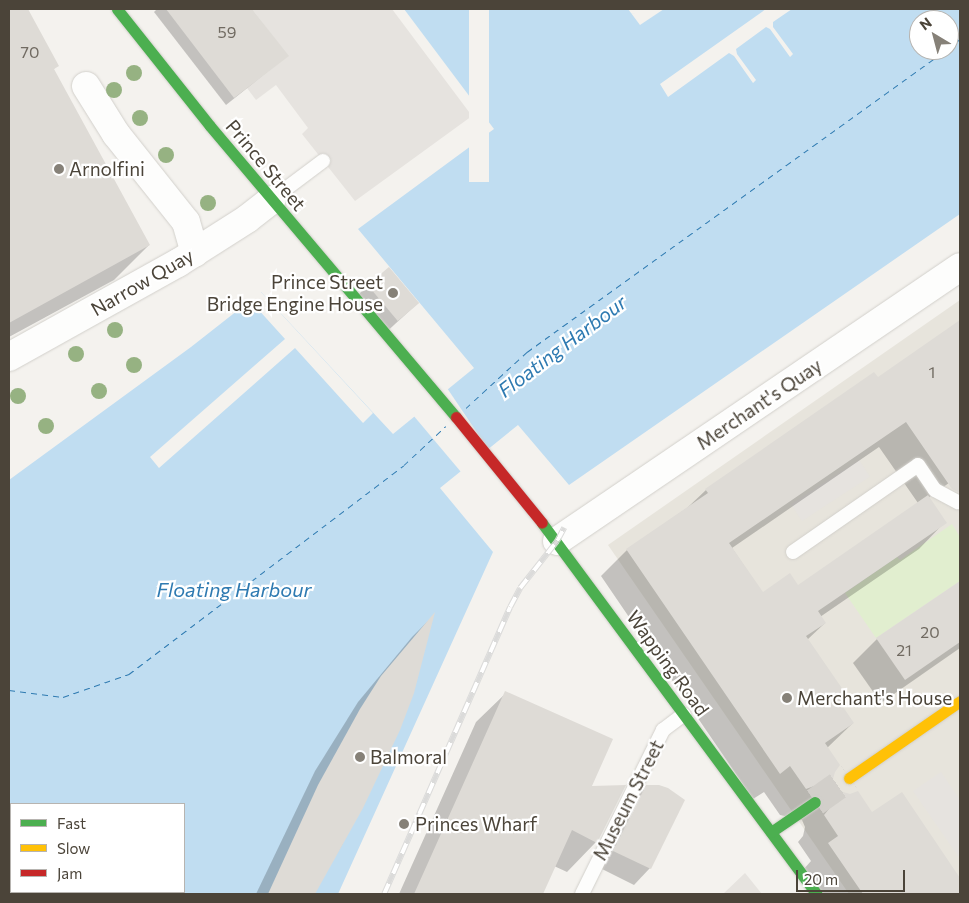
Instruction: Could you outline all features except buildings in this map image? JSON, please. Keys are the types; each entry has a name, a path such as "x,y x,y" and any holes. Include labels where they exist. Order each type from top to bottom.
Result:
{"street":[{"name":"Prince Street","path":"117,9 271,200 393,341 487,455"},
{"path":"86,86 116,134 186,222 195,253"},
{"name":"Narrow Quay","path":"9,357 195,253 271,200"},
{"name":"Merchant's Quay","path":"557,541 960,267"},
{"name":"Wapping Road","path":"487,455 557,541 817,894"},
{"path":"849,778 960,701"},
{"path":"771,832 815,802"}],"lane":[{"path":"271,200 323,161"},
{"path":"793,552 918,465 935,490 960,503"},
{"name":"Museum Street","path":"582,894 664,730 684,714"}],"shaded area":[{"path":"252,9 392,9 472,116 355,201 302,134 308,128 276,85 256,100 247,88 288,56"},
{"path":"960,300 960,894 849,894 608,545"},
{"path":"859,460 870,477 802,521 791,504"},
{"path":"941,772 960,800 960,855 958,856 913,791"},
{"path":"745,873 762,894 723,894"}],"green space":[{"path":"952,524 960,537 960,581 876,638 845,593 897,557 900,560"}],"water":[{"name":"Floating Harbour","path":"404,9 628,9 640,25 664,9 960,9 960,214 569,485 518,425 440,488 493,552 338,894 9,894 9,480 191,347 261,292 393,434 474,368 358,229 494,129"}],"pier":[{"path":"469,9 489,9 489,182 469,182"},
{"path":"766,9 792,9 773,22 773,27 793,54 790,57 770,29 766,27 736,49 737,54 756,80 753,83 734,56 729,53 668,97 660,84"},
{"path":"259,290 373,413 363,423 295,348 159,468 150,457 285,339 248,298"},
{"path":"447,388 490,452 461,472 413,415"}],"ferry route":[{"path":"466,408 527,352 932,60"},
{"path":"9,690 63,697 129,674 404,465 446,426"}],"tunnel":[{"path":"815,802 849,778"}],"railway":[{"path":"384,894 510,607 520,588 557,541 564,528"}],"traffic: fast":[{"path":"117,9 210,126 456,417"},
{"path":"542,523 817,894"},
{"path":"771,832 815,802"}],"traffic: slow":[{"path":"849,778 960,701"}],"traffic: jam":[{"path":"456,417 542,523"}],"place":[{"name":"Arnolfini","path":"59,169"},
{"name":"Prince Street Bridge Engine House","path":"393,293"},
{"name":"Merchant's House","path":"787,698"},
{"name":"Balmoral","path":"360,757"},
{"name":"Princes Wharf","path":"404,824"}]}
